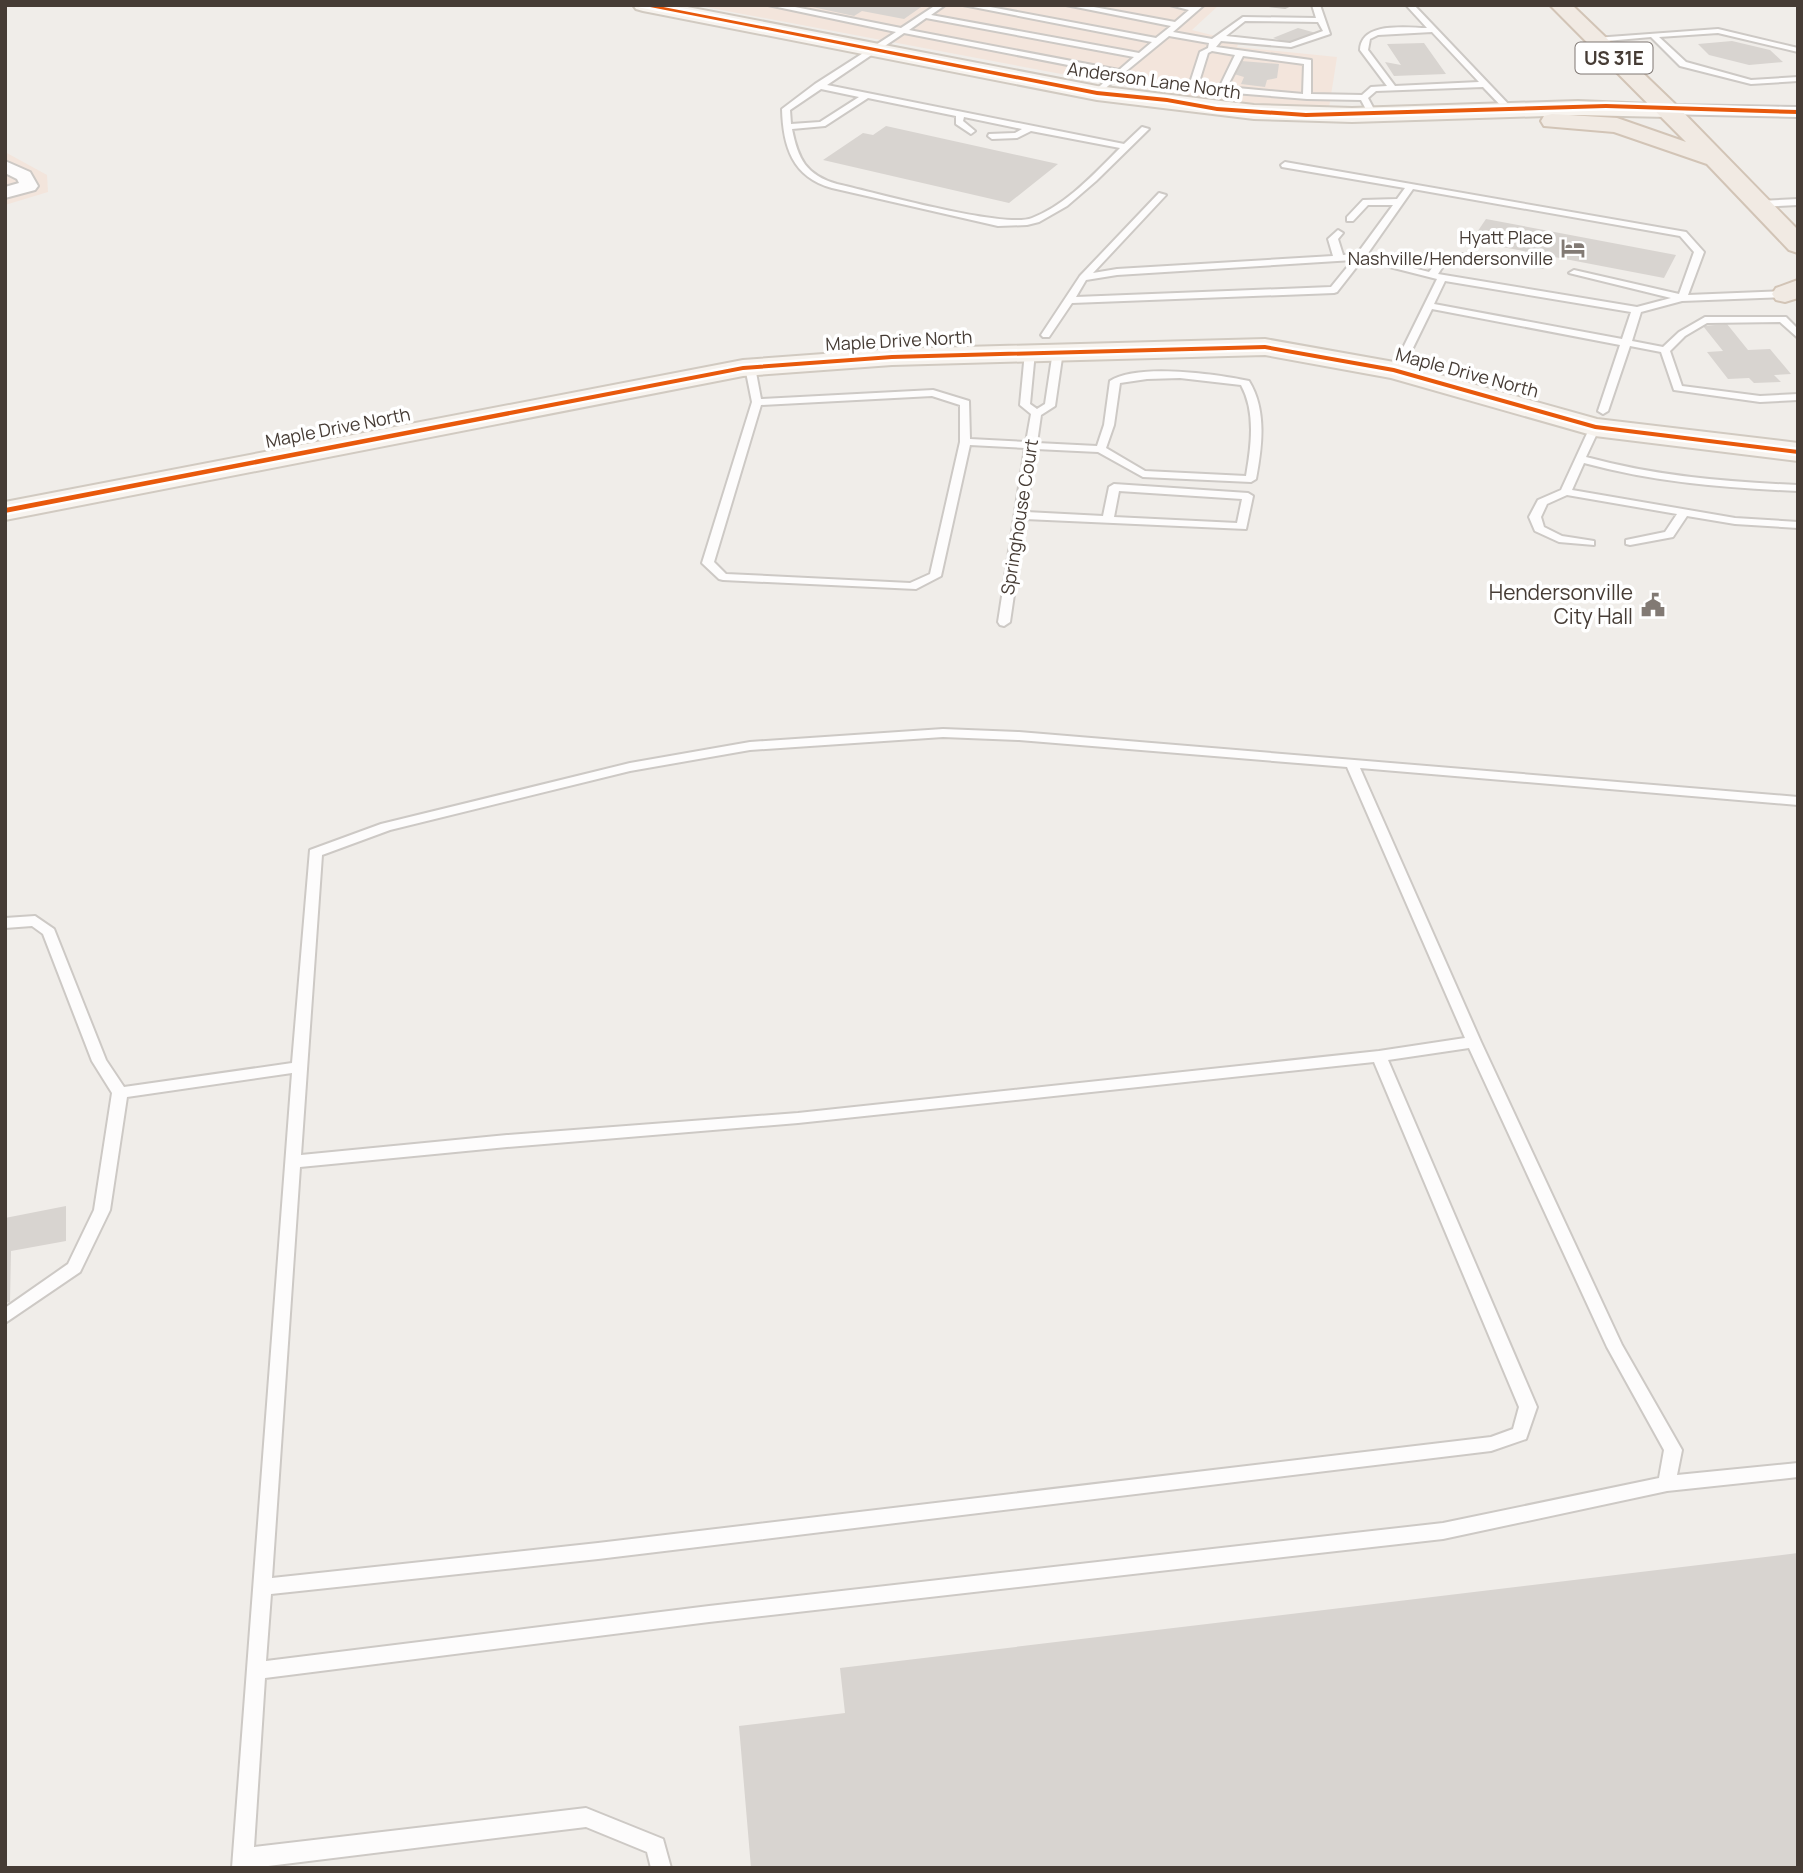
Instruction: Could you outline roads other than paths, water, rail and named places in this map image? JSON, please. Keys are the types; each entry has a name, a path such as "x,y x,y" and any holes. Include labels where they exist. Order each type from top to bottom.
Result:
{"main road":[{"name":"US 31E","path":"1549,7 1577,22 1668,110 1798,245"},
{"path":"1588,106 1605,97 1613,88 1617,61"},
{"path":"1552,121 1617,125 1718,162"}],"street":[{"name":"Anderson Lane North","path":"643,5 1097,93 1144,105 1252,123 1367,129 1474,128 1668,110"},
{"name":"Anderson Lane North","path":"1097,93 1217,109 1306,115 1369,107 1509,109 1588,106 1668,110"},
{"path":"1668,110 1798,112"},
{"path":"5,166 24,176 29,186 5,194"},
{"name":"Maple Drive North","path":"5,496 744,362 1045,348 1265,347 1399,363 1599,419 1798,452"},
{"name":"Maple Drive North","path":"5,510 473,411"},
{"name":"Maple Drive North","path":"1599,419 1798,430"}],"lane":[{"path":"772,5 1119,73"},
{"path":"941,5 786,109 786,127 802,167 812,177 835,186 998,223 1019,225 1038,219 1070,198 1145,130"},
{"path":"967,5 1158,41"},
{"path":"1070,5 1177,25"},
{"path":"1174,5 1198,7"},
{"path":"1273,5 1285,5"},
{"path":"1214,43 1291,45 1327,32 1316,5"},
{"path":"1410,5 1509,109"},
{"path":"1097,93 1198,7"},
{"path":"925,16 1140,56"},
{"path":"1321,20 1243,19 1204,52 1194,83 1222,90 1307,97 1369,107 1374,89 1486,84"},
{"path":"1393,88 1364,50 1368,36 1433,30"},
{"path":"1595,40 1718,31 1798,50"},
{"path":"1168,33 1214,43 1240,53 1308,62 1307,97"},
{"path":"1653,35 1683,64 1751,82 1798,79"},
{"path":"1222,90 1240,53"},
{"path":"818,86 1126,147"},
{"path":"786,127 821,124 867,95"},
{"path":"961,114 959,122 971,131"},
{"path":"992,136 1017,135 1030,128"},
{"path":"1284,165 1683,234 1699,253 1682,298"},
{"path":"1069,300 1334,290 1411,186"},
{"path":"1045,348 1050,406 1036,413 1025,405 1045,348 1069,300 1083,278 1162,195"},
{"path":"1350,219 1366,202 1399,202"},
{"path":"1759,204 1798,202"},
{"path":"1338,233 1333,239 1339,258"},
{"path":"1399,363 1429,306 1443,260 1471,256 1539,265"},
{"path":"1083,278 1117,271 1360,257 1437,276 1637,310 1682,298 1794,293"},
{"path":"1574,273 1682,298"},
{"path":"1429,306 1665,350"},
{"path":"1566,492 1599,419 1637,310"},
{"path":"1665,350 1682,334 1705,320 1783,319 1798,335"},
{"path":"1665,350 1678,388 1760,399 1798,397"},
{"path":"744,362 757,402 708,563 723,577 912,587 935,576 965,442 965,403 933,393 757,402"},
{"path":"965,442 1100,449 1143,474 1251,479 1256,447 1253,394 1245,383 1218,377 1139,375 1115,381 1110,403 1109,436 1100,449"},
{"name":"Springhouse Court","path":"1004,622 1036,413"},
{"path":"1580,459 1608,468 1715,485 1798,488"},
{"path":"1020,514 1108,520 1242,527 1248,496 1114,487 1108,520"},
{"path":"1590,544 1559,539 1539,529 1535,517 1542,502 1566,492 1735,521 1798,525"},
{"path":"1630,542 1669,535 1684,512"},
{"path":"661,1868 656,1846 586,1817 242,1863 315,853 386,827 630,767 750,746 943,733 1019,736 1798,801"},
{"path":"1352,764 1474,1042 1615,1347 1673,1450 1667,1484"},
{"path":"5,923 35,921 49,932 99,1060 120,1093 102,1210 74,1268 5,1317"},
{"path":"292,1162 507,1141 798,1118 1379,1056 1474,1042"},
{"path":"261,1587 611,1550 1491,1444 1520,1434 1528,1406 1379,1056"},
{"path":"120,1093 299,1067"},
{"path":"255,1671 709,1614 1443,1531 1667,1484 1798,1471"}],"place":[{"name":"Hyatt Place Nashville/Hendersonville","path":"1573,248"},
{"name":"Hendersonville City Hall","path":"1653,605"}]}
